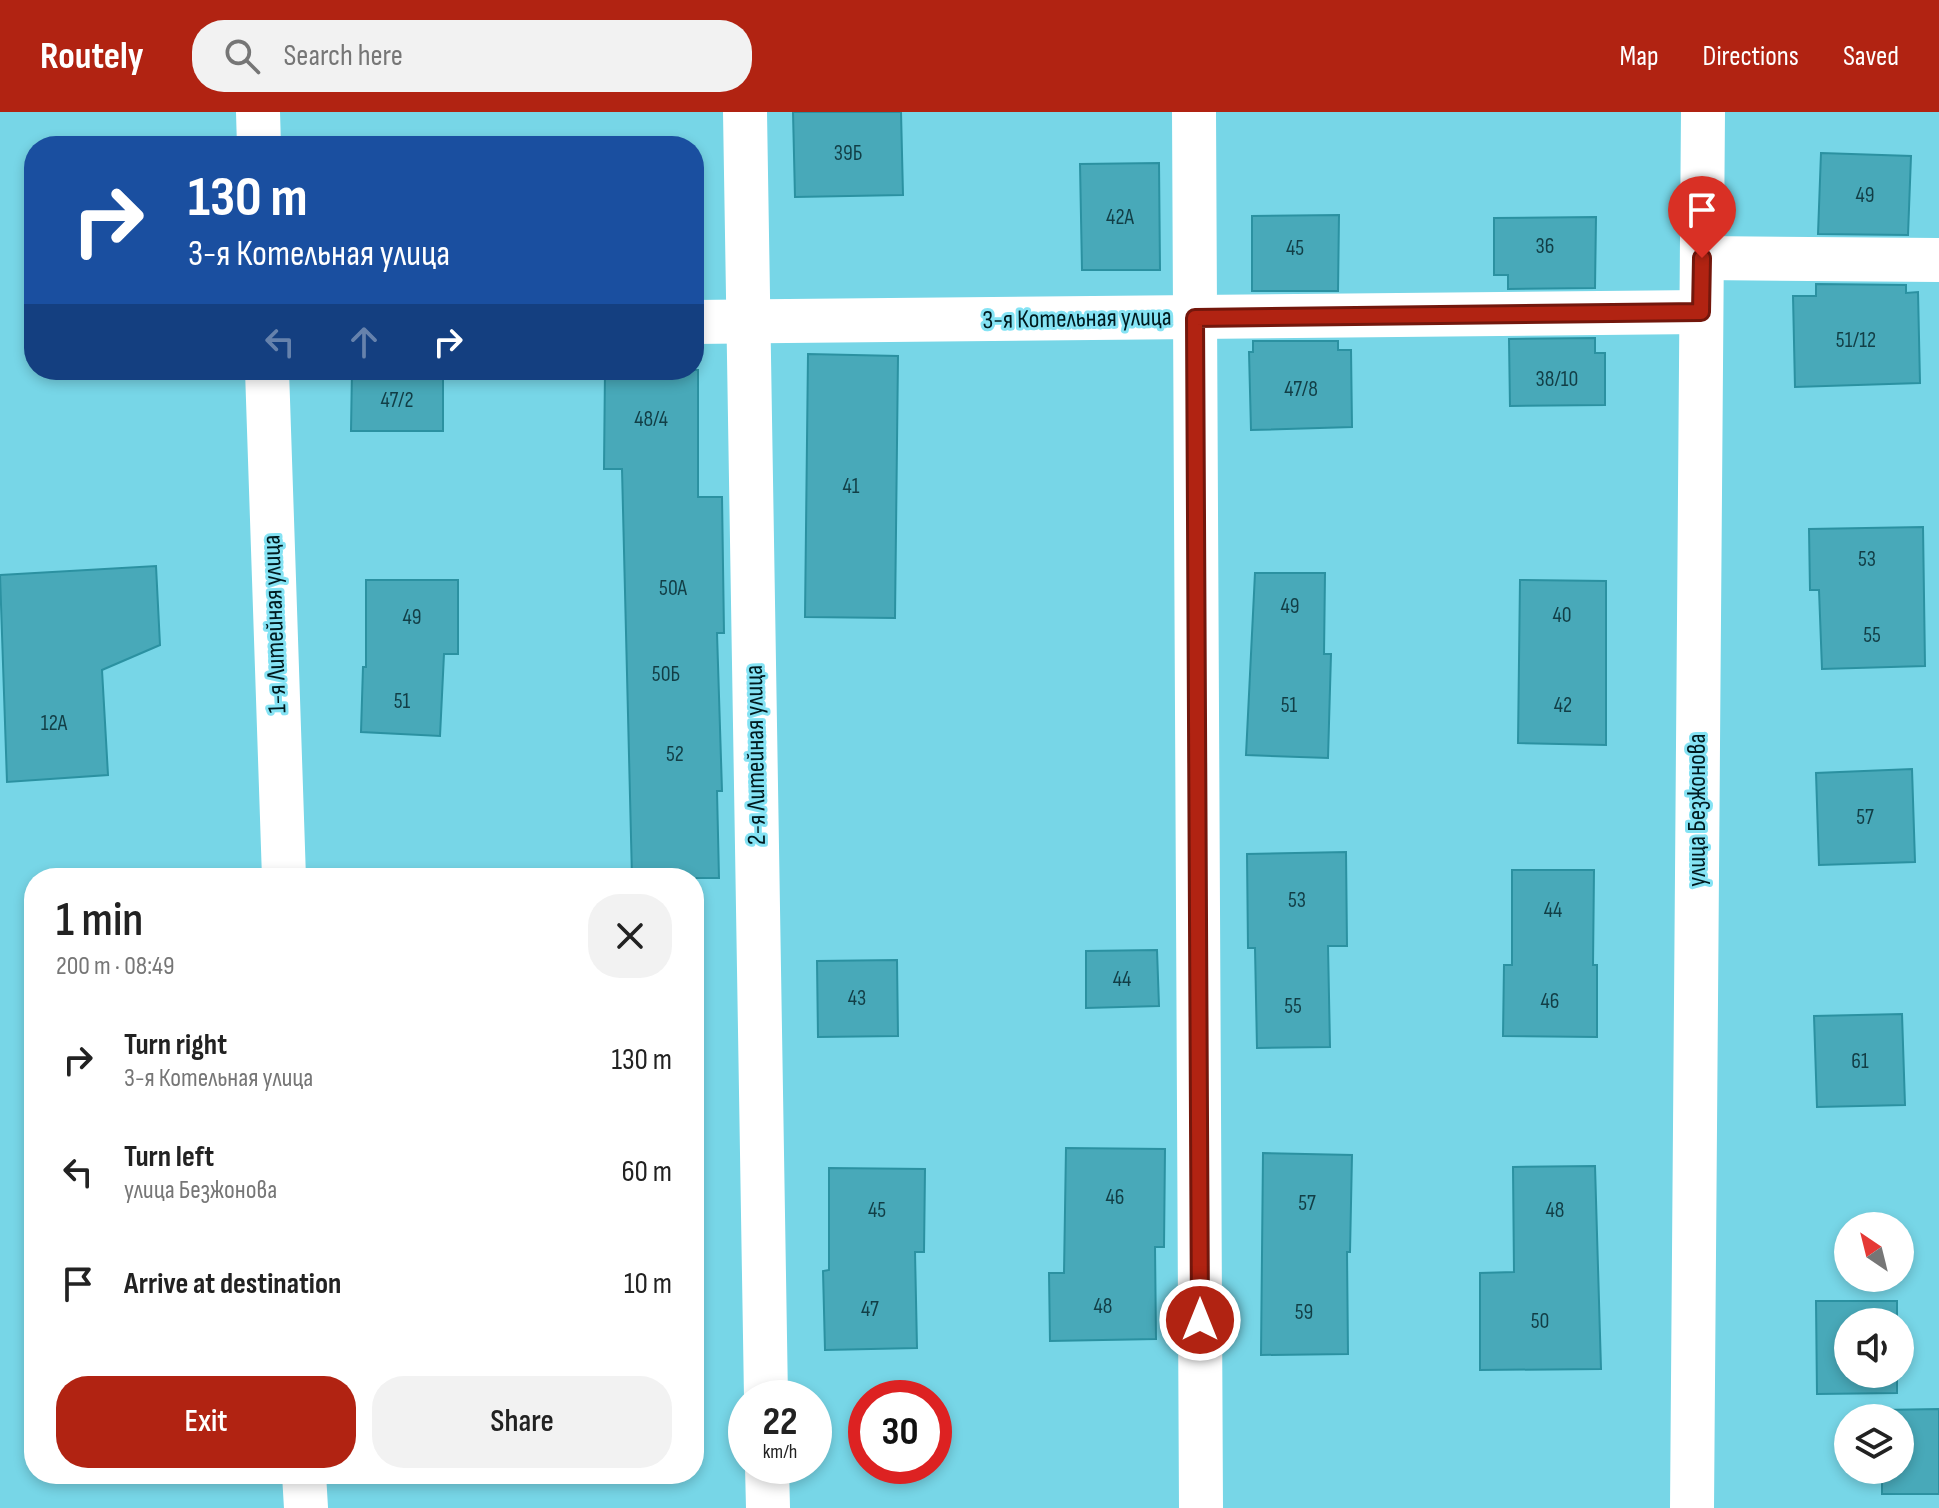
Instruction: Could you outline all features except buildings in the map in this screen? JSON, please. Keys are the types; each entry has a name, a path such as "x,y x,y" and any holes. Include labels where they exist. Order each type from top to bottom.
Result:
{"street":[{"path":"258,112 259,136"},
{"name":"2-я Литейная улица","path":"745,112 766,1380"},
{"path":"1194,112 1201,1508"},
{"name":"улица Безжонова","path":"1692,1508 1703,112"},
{"path":"1702,258 1939,260"},
{"name":"3-я Котельная улица","path":"704,322 1701,312"},
{"name":"1-я Литейная улица","path":"267,380 284,868"},
{"path":"305,1484 306,1508"},
{"path":"767,1484 768,1508"}],"route":[{"path":"1200,1320 1195,318 1701,312 1702,258"}]}
